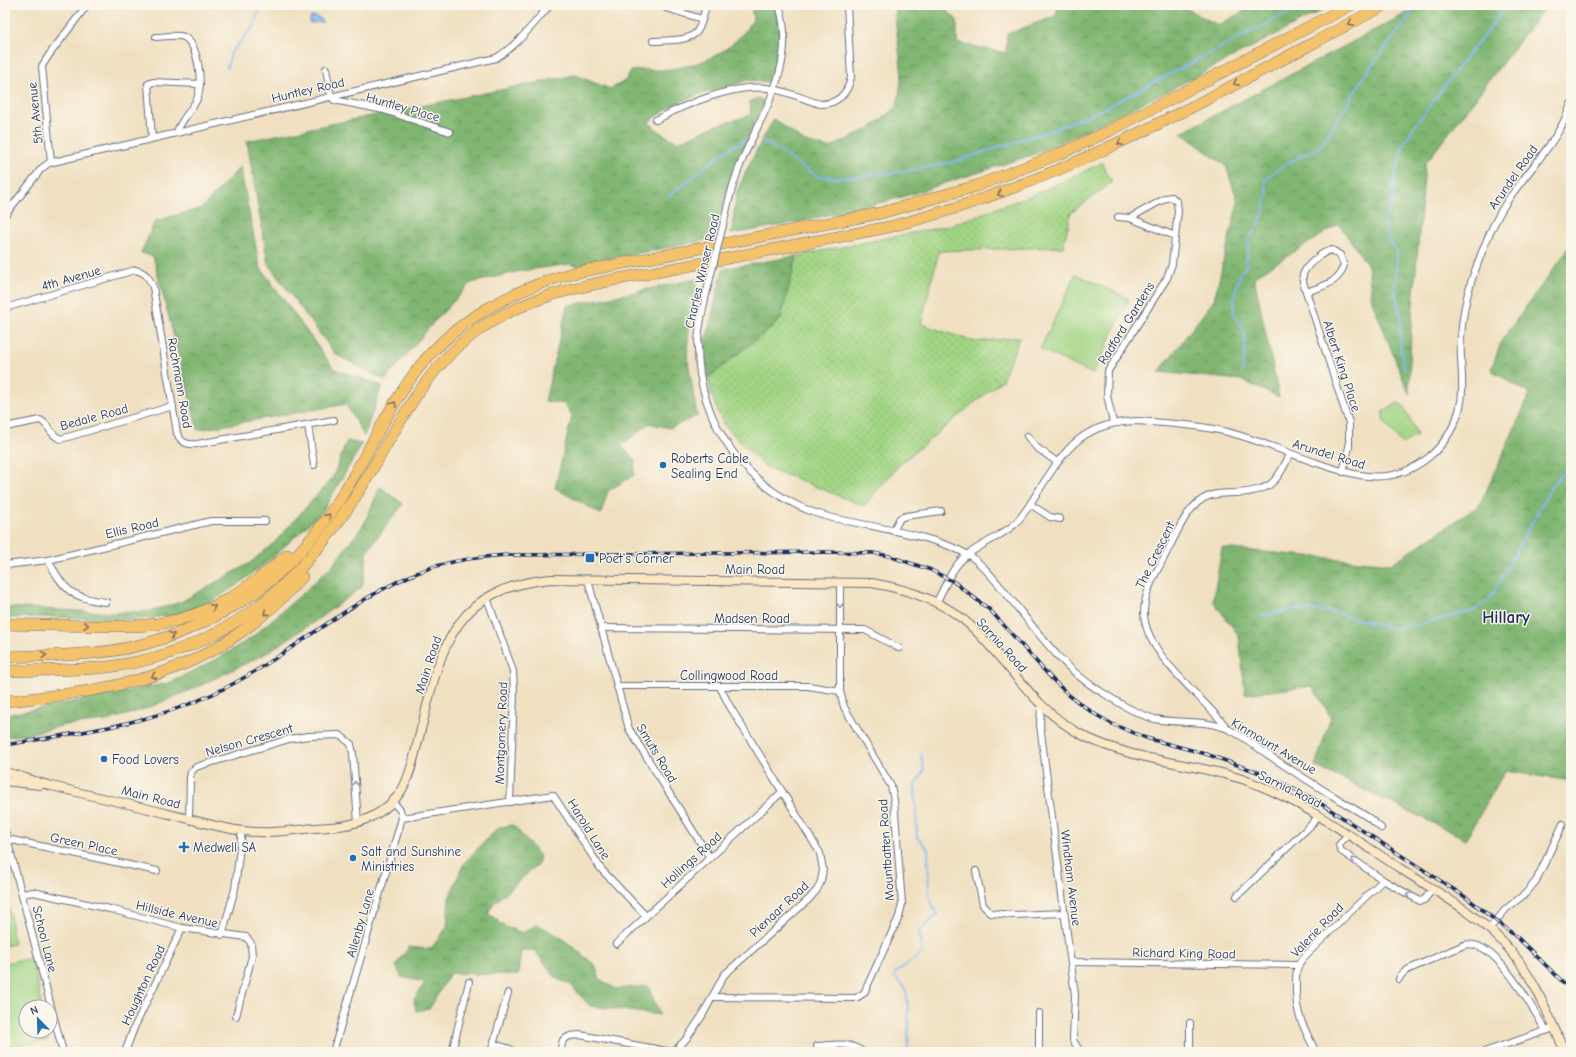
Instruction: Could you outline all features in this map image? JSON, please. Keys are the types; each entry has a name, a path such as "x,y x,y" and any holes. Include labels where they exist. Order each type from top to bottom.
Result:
{"highway":[{"path":"5,656 93,653 154,641 179,632 235,606 261,588 297,555 317,532 346,490 389,413 418,369 447,338 480,313 499,301 537,284 573,273 881,213 976,186 1057,155 1108,131 1351,5"},
{"path":"5,671 87,668 135,662 179,649 203,639 237,621 274,594 313,556 350,508 410,403 434,371 477,331 527,303 585,286 889,227 932,216 997,195 1067,167 1146,130 1385,5"},
{"path":"8,702 89,691 136,682 190,662 221,646 267,613 309,570 329,545 360,500 372,470"},
{"path":"5,624 140,626 163,623 189,617 210,609 236,595 317,532"}],"main road":[{"name":"Main Road","path":"5,772 51,786 242,830 258,832 338,827 358,823 379,812 399,796 408,778 435,677 448,639 465,616 487,598 516,585 534,580 552,579 866,582 885,585 922,596 936,603"},
{"name":"Sarnia Road","path":"936,603 969,625 1041,705 1081,734 1110,747 1144,757 1203,768 1240,778 1272,791 1347,834 1462,909 1489,929 1508,947 1525,970 1566,1052"},
{"name":"Main Road","path":"5,781 51,786"}],"street":[{"name":"5th Avenue","path":"51,162 42,66 49,54 87,5"},
{"name":"Huntley Road","path":"51,162 496,58 508,51 519,41 550,5"},
{"path":"653,41 691,36 698,30 706,5"},
{"name":"Charles Winser Road","path":"779,5 784,30 782,66 774,90 736,176 710,278 699,330 699,370 702,387 710,413 731,450 749,473 769,489 803,508 827,516 945,545 967,555"},
{"path":"656,120 696,102 744,88 774,90 820,104 836,101 849,88 851,77 847,5"},
{"path":"666,8 702,18"},
{"path":"156,37 180,36 192,44 196,52 200,84 197,100 181,122 177,132"},
{"path":"326,69 331,96"},
{"path":"152,138 148,84 153,82 200,84"},
{"name":"Huntley Place","path":"331,96 334,100 384,110 450,132"},
{"name":"Arundel Road","path":"936,603 955,567 967,555 1012,526 1030,504 1067,449 1086,434 1113,423 1138,421 1222,430 1343,472 1373,477 1405,471 1432,454 1447,436 1459,410 1462,396 1461,338 1465,304 1472,280 1500,213 1509,198 1554,137 1565,119 1571,104"},
{"path":"5,215 42,168 51,162"},
{"name":"Radford Gardens","path":"1113,423 1107,395 1108,371 1167,278 1172,264 1178,206 1175,199 1166,198 1130,218"},
{"path":"1141,212 1144,224"},
{"path":"1118,217 1130,218 1174,236"},
{"name":"Albert King Place","path":"1306,292 1330,284 1338,278 1344,265 1340,255 1332,250 1326,252 1306,270 1303,281 1306,292 1349,423 1350,447 1343,472"},
{"name":"4th Avenue","path":"5,308 135,270 142,272"},
{"name":"Rachmann Road","path":"142,272 148,277 153,287 178,435 182,441 188,444 334,420"},
{"name":"Bedale Road","path":"5,427 40,420 45,423 54,436 61,439 173,406"},
{"path":"308,425 314,465"},
{"path":"1027,436 1036,447 1057,462"},
{"name":"The Crescent","path":"1228,729 1215,712 1196,695 1161,655 1146,622 1144,613 1146,599 1151,582 1172,541 1193,506 1209,496 1265,488 1280,475 1290,454"},
{"path":"1030,504 1050,517 1060,520"},
{"path":"893,531 900,518 941,511"},
{"name":"Ellis Road","path":"5,564 48,560 211,521 265,521"},
{"name":"Kinmount Avenue","path":"967,555 986,571 1046,642 1071,668 1099,691 1137,712 1150,717 1228,729 1369,818 1381,828"},
{"path":"48,560 57,577 69,591 87,600 106,602"},
{"name":"Smuts Road","path":"588,580 631,734 710,858"},
{"name":"Mountbatten Road","path":"712,997 856,998 864,993 899,917 902,891 893,793 888,780 844,707 840,691 840,582"},
{"name":"Montgomery Road","path":"487,598 513,671 514,693 510,802"},
{"name":"Madsen Road","path":"601,628 865,630 899,648"},
{"name":"Collingwood Road","path":"617,686 808,686 840,691"},
{"name":"Pienaar Road","path":"673,1052 690,1033 724,975 808,900 817,890 821,881 823,870 822,861 816,844 782,792 720,687"},
{"name":"Windham Avenue","path":"1041,705 1040,725 1075,995 1073,1035 1075,1045 1080,1052"},
{"name":"Nelson Crescent","path":"189,819 191,772 196,767 289,739 330,734 340,735 351,744 354,754 358,823"},
{"name":"Hollings Road","path":"616,944 782,792"},
{"name":"Harold Lane","path":"402,818 554,796 601,869 646,916"},
{"path":"393,802 400,810 402,818"},
{"path":"1237,896 1312,824 1318,816"},
{"name":"Allenby Lane","path":"334,1052 402,818"},
{"path":"1489,929 1506,909 1526,893 1536,881 1563,824"},
{"path":"222,935 235,889 242,830"},
{"name":"School Lane","path":"5,831 63,1052"},
{"path":"1347,834 1339,845 1341,851 1383,880 1420,901 1424,900 1432,890"},
{"name":"Green Place","path":"7,839 157,871"},
{"path":"976,871 983,905 990,913 1013,915 1064,913"},
{"name":"Valerie Road","path":"1316,1052 1300,1020 1296,1008 1298,965 1303,958 1383,880"},
{"name":"Hillside Avenue","path":"22,894 33,892 110,909 182,928 246,938 250,940 252,956 236,1016"},
{"name":"Houghton Road","path":"125,1052 134,1028 182,928"},
{"path":"1399,979 1407,970 1464,945 1473,944 1479,946 1493,955 1522,990 1546,1031"},
{"name":"Richard King Road","path":"1071,962 1298,965"},
{"path":"452,1052 469,982"},
{"path":"491,1052 508,993"},
{"path":"1039,1013 1039,1052"},
{"path":"1190,1023 1190,1052"},
{"path":"1484,1052 1554,1028"},
{"path":"560,1052 563,1040 570,1036 580,1035 673,1052"},
{"path":"494,1044 510,1049 514,1052"},
{"path":"817,1046 847,1044 852,1045 863,1052"}],"green space":[{"path":"751,5 775,5 778,13 779,43 771,82 749,80 704,93 675,104 648,122 662,134 678,142 715,126 751,115 750,102 757,98 762,100 763,104 749,134 711,239 574,266 571,264 520,271 471,283 434,322 385,380 335,354 268,264 247,141 575,75 610,89 625,81 631,71 662,70 690,65 725,50 735,42 753,20"},
{"path":"896,5 942,5 957,20 957,43 1006,53 1007,34 1056,16 1058,5 1179,5 1218,25 1256,5 1332,5 1164,93 1035,154 899,198 799,222 731,234 737,191 752,159 774,119 805,142 829,148 871,128 897,107 902,75 895,17"},
{"path":"1422,5 1547,5 1425,164 1411,329 1409,394 1372,301 1368,266 1339,224 1254,277 1279,397 1241,380 1159,372 1214,300 1238,202 1226,166 1181,133"},
{"path":"1102,163 1112,182 1071,213 1063,247 939,251 921,324 975,342 1020,337 1002,380 899,465 864,506 764,466 723,424 714,402 708,378 780,320 797,256 952,225 1042,191"},
{"path":"240,167 260,267 334,369 382,386 364,436 346,404 198,430 153,256 141,253 155,221 202,208"},
{"path":"1571,173 1571,207 1566,178"},
{"path":"1571,245 1571,781 1505,771 1466,839 1315,766 1331,717 1312,686 1245,694 1239,636 1213,601 1222,548 1391,564 1480,505 1530,394 1491,370 1502,340"},
{"path":"797,256 780,320 708,378 705,345 723,269"},
{"path":"1076,274 1129,299 1093,374 1040,349"},
{"path":"697,279 689,327 687,355 697,416 670,428 649,423 621,446 635,459 634,475 608,491 601,514 555,488 572,416 565,404 545,401 567,306"},
{"path":"1397,403 1403,405 1417,435 1402,444 1383,420 1383,411"},
{"path":"347,441 362,444 322,512 272,558 240,583 209,603 174,615 134,620 57,617 5,618 5,607 114,613 150,611 181,602 250,563 275,542 333,477"},
{"path":"380,487 403,504 368,550 362,587 314,622 263,655 195,688 148,708 106,721 65,725 25,735 5,737 5,715 169,683 217,659 251,638 332,566 364,524"},
{"path":"513,825 540,856 538,864 493,904 488,913 505,927 523,933 537,924 562,938 596,966 599,979 616,989 648,986 660,1015 590,1006 570,984 557,979 534,950 521,950 518,975 450,973 430,1008 416,1011 414,1000 425,982 401,977 396,965 409,947 431,949 447,927 449,898 464,863 499,827"},
{"path":"5,901 8,901 14,944 5,946"},
{"path":"32,958 40,999 18,999 18,1039 48,1040 5,1049 5,963"}],"water":[{"path":"314,16 320,18 323,22 310,23 310,18"}],"waterway":[{"path":"227,68 231,53 253,27 261,5"},
{"path":"761,139 816,176 840,178 894,173 950,163 1055,129 1105,108 1302,5"},
{"path":"1242,371 1245,351 1245,335 1242,325 1234,315 1234,298 1239,277 1246,266 1249,239 1258,226 1264,211 1267,194 1265,179 1286,164 1321,146 1367,72 1418,5"},
{"path":"1404,370 1400,342 1401,316 1395,293 1397,253 1386,235 1385,219 1394,200 1393,186 1403,145 1414,127 1506,5"},
{"path":"669,196 721,154 746,139"},
{"path":"1260,616 1298,609 1334,612 1389,628 1417,625 1473,611 1491,598 1553,484 1571,465"},
{"path":"907,1052 909,1029 906,992 901,983 895,978 895,973 922,953 919,931 937,915 929,896 928,849 917,837 915,785 924,771 921,754"}],"railway":[{"path":"5,745 111,727 137,721 188,705 241,680 374,594 401,580 430,568 450,562 482,557 513,555 825,552 873,553 889,556 931,570 954,582 990,610 1052,679 1070,696 1093,713 1112,724 1146,738 1206,754 1266,775 1312,798 1467,898 1518,938 1571,990"}],"place":[{"name":"Roberts Cable Sealing End","path":"663,465"},
{"name":"Poet's Corner","path":"590,558"},
{"name":"Food Lovers","path":"104,759"},
{"name":"Medwell SA","path":"184,847"},
{"name":"Salt and Sunshine Ministries","path":"353,858"}],"district":[{"name":"Hillary","path":"1506,617"}]}
